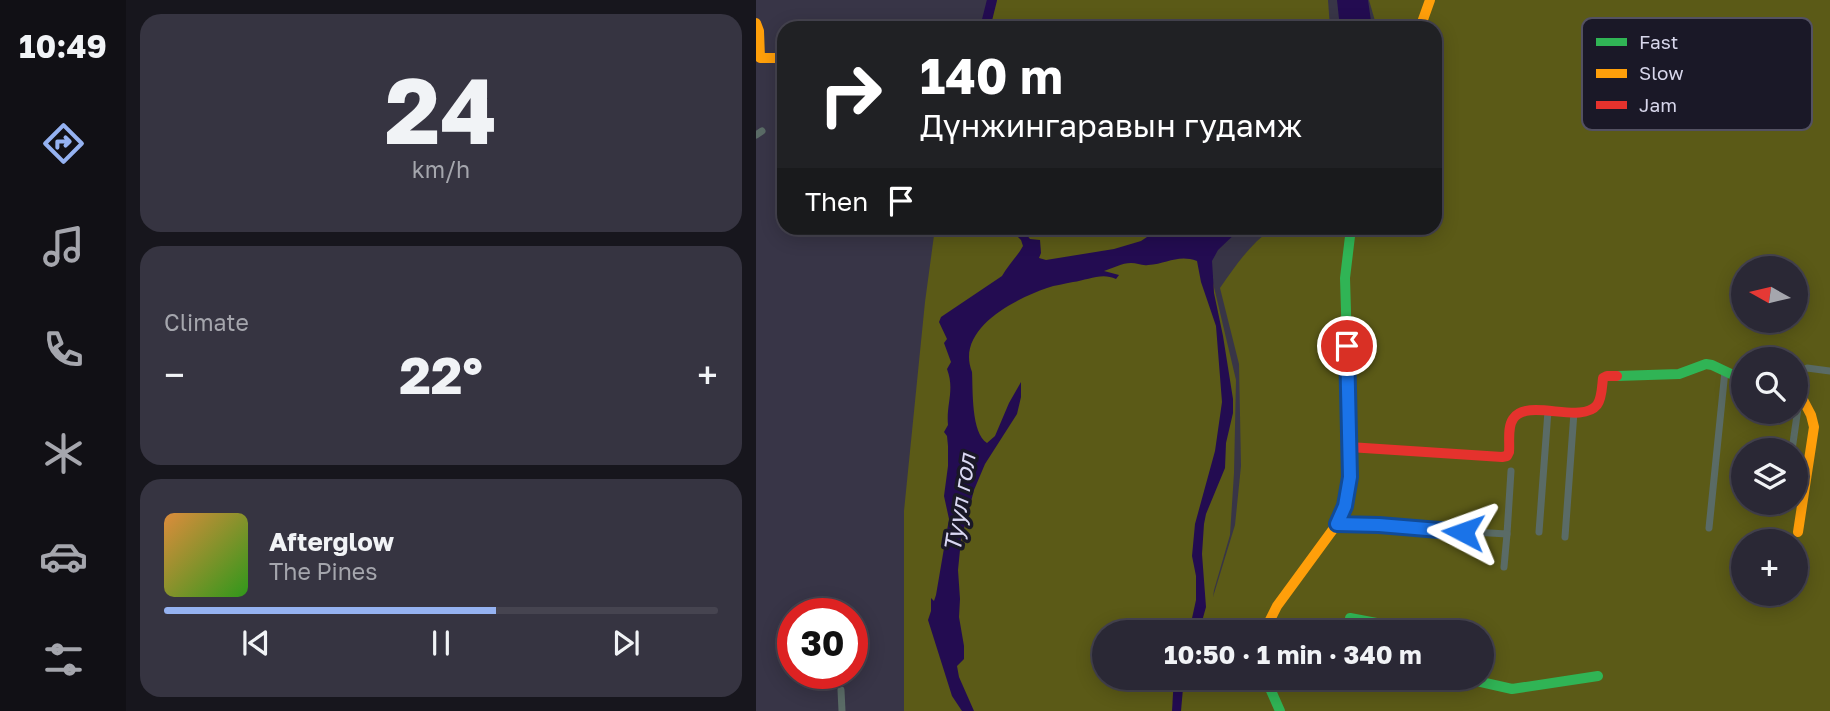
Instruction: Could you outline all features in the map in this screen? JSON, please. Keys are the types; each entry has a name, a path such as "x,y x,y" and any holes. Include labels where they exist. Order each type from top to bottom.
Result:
{"street":[{"path":"1422,21 1430,0"},
{"path":"756,23 760,32 760,58 777,58"},
{"path":"1270,620 1277,606 1337,524 1345,506 1350,477 1345,278 1350,235"},
{"path":"1349,447 1502,457 1509,452 1511,422 1514,417 1522,412 1574,412 1593,408 1597,405 1603,378 1607,376 1679,374 1706,364 1731,374"},
{"path":"1808,368 1830,371"},
{"path":"1709,528 1725,371"},
{"path":"1798,529 1814,427 1808,409"},
{"path":"1539,532 1548,411"},
{"path":"1565,537 1574,412"},
{"path":"1504,567 1511,471"},
{"path":"1337,524 1507,534"},
{"path":"1350,618 1361,620"},
{"path":"1494,685 1512,689 1598,676"},
{"path":"841,690 842,711"},
{"path":"1271,690 1280,711"}],"shaded area":[{"path":"992,0 1328,0 1330,21 985,21"},
{"path":"1369,0 1830,0 1830,711 904,711 904,511 934,235 1202,235 1236,380 1230,535 1213,597 1235,525 1241,466 1239,364 1220,288 1264,235 1442,235 1442,21 1375,21"}],"water":[{"path":"1337,0 1368,0 1371,21 1339,21"},
{"path":"1016,235 1027,235 1030,239 1040,240 1039,258 1046,260 1114,249 1141,241 1150,235 1234,235 1218,250 1212,261 1214,293 1233,399 1233,413 1226,443 1225,468 1204,524 1202,554 1206,607 1202,620 1192,620 1196,600 1196,576 1192,556 1195,524 1215,451 1222,402 1216,326 1197,261 1178,259 1146,265 1128,263 1104,271 1119,275 1116,279 1100,276 1050,287 1005,308 980,329 972,342 969,356 975,421 987,443 995,436 1021,382 1021,397 1017,414 985,464 974,490 961,540 958,570 959,617 964,659 957,666 974,711 962,711 952,696 928,620 931,598 934,601 936,595 949,519 944,496 948,446 944,432 948,425 950,390 947,369 951,362 944,343 947,339 939,322 941,317 1002,276 1023,246"},
{"path":"1173,690 1183,690 1181,711 1172,711"}],"waterway":[{"name":"Туул гол","path":"987,21 992,0"}],"traffic: fast":[{"path":"1348,378 1345,278 1350,235"},
{"path":"1617,376 1679,374 1706,364 1731,374"},
{"path":"1350,618 1361,620"},
{"path":"1494,685 1512,689 1598,676"},
{"path":"1271,690 1280,711"}],"traffic: slow":[{"path":"1422,21 1430,0"},
{"path":"756,23 760,58 777,58"},
{"path":"1270,620 1277,606 1337,524 1344,506 1350,477 1348,378"},
{"path":"1798,529 1814,427 1808,409"}],"traffic: jam":[{"path":"1349,447 1507,456 1511,423 1520,413 1530,410 1579,413 1589,410 1599,402 1603,378 1617,376"}],"route":[{"path":"1347,346 1350,477 1345,506 1337,524 1463,532"}]}
